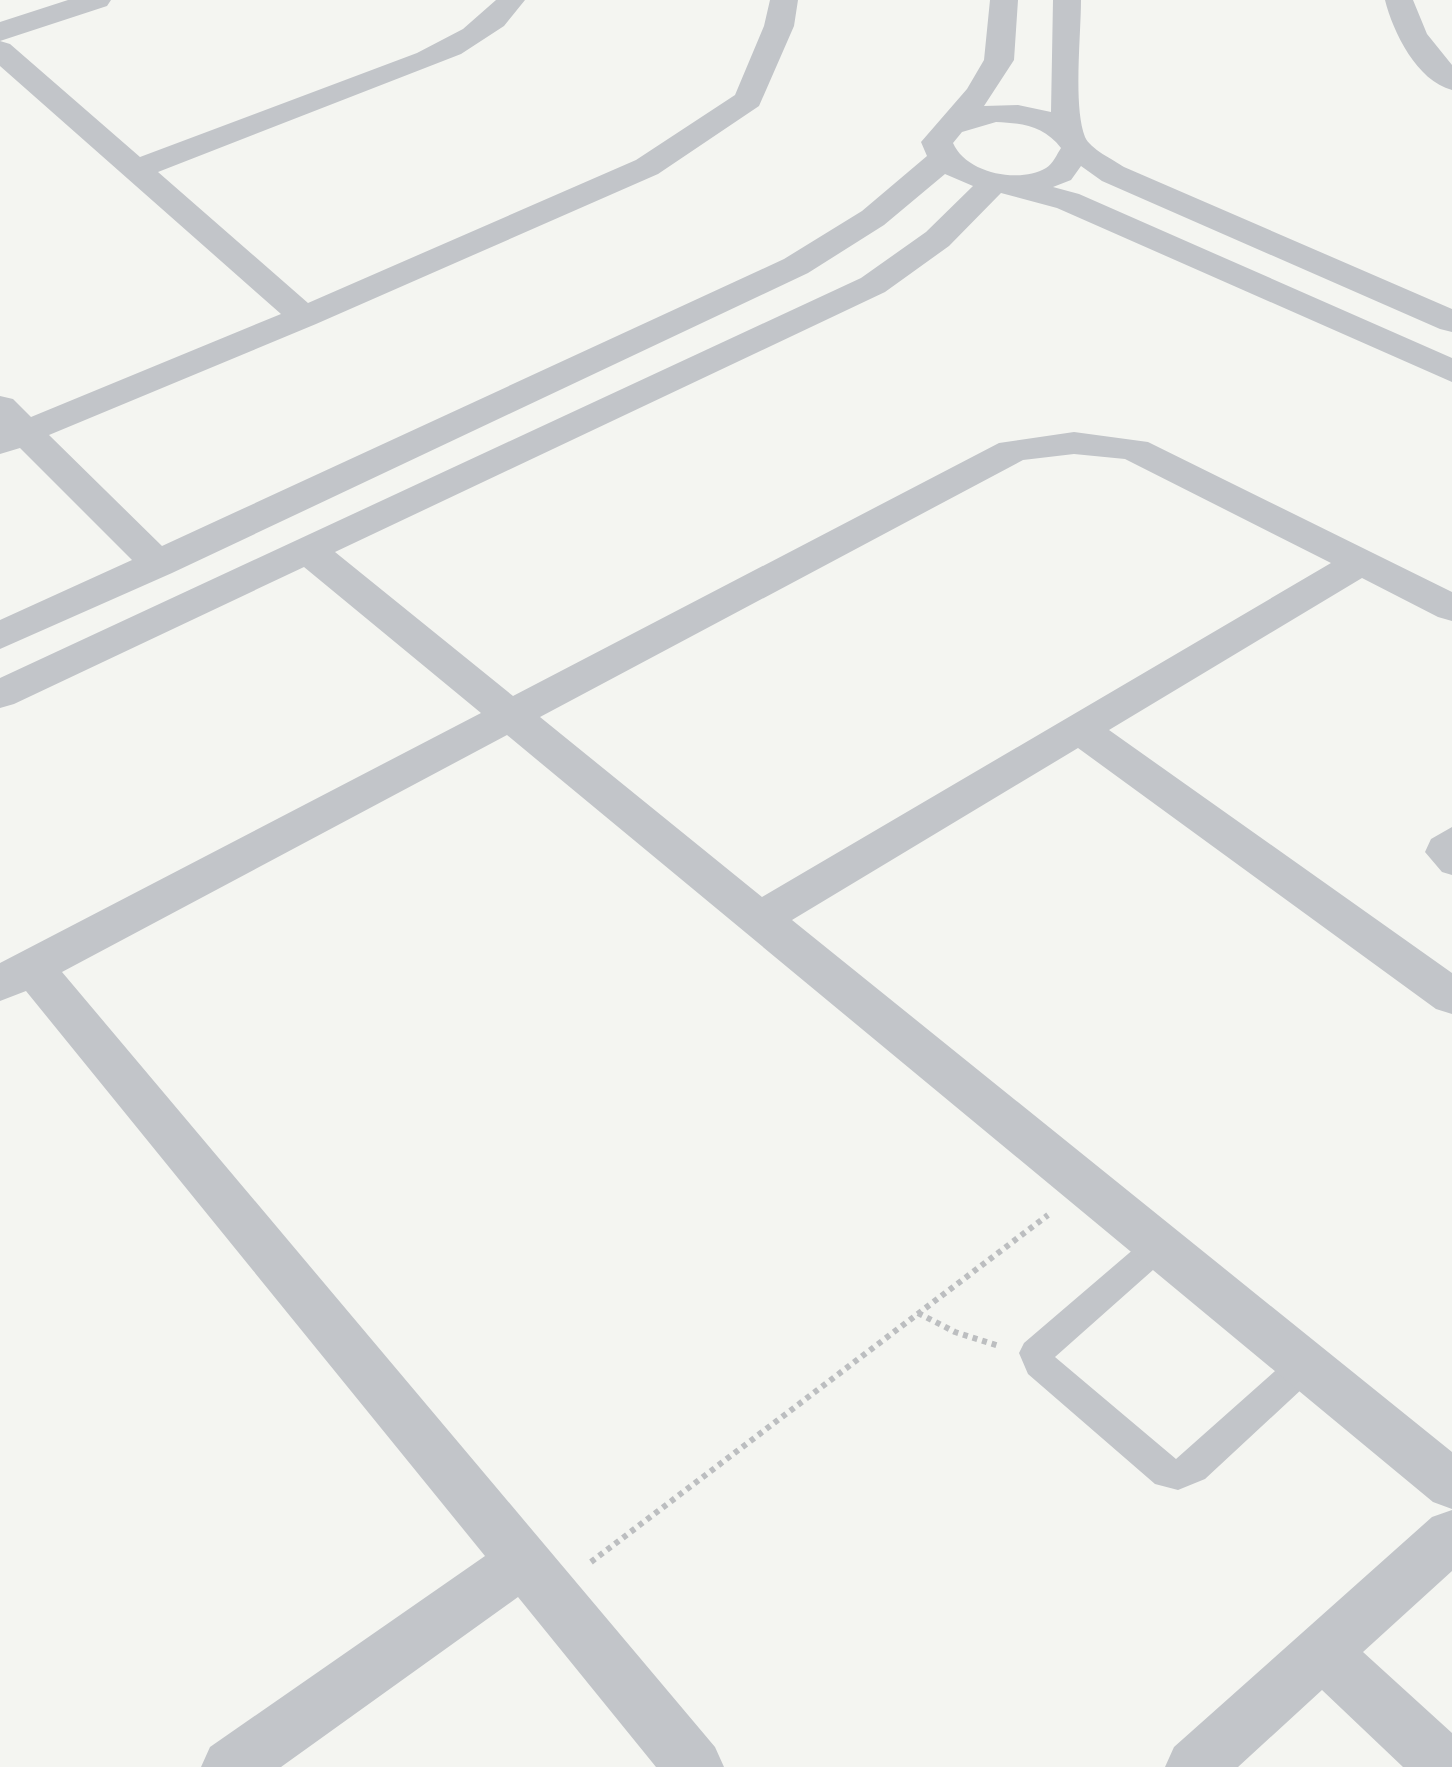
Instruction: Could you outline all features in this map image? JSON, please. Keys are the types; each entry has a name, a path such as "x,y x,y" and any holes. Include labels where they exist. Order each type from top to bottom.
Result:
{"street":[{"path":"0,32 97,0"},
{"path":"136,169 427,59 470,39 501,15 511,0"},
{"path":"158,564 9,427 304,317 647,167 748,100 779,26 784,0"},
{"path":"945,143 999,60 1004,0"},
{"path":"0,694 873,285 934,244 998,183 1033,182 1058,174 1073,162 1073,141 1064,100 1067,0"},
{"path":"1399,0 1402,14 1432,65 1452,81"},
{"path":"0,50 304,317"},
{"path":"0,636 796,266 873,218 945,143 981,115 1024,114 1049,121 1113,174 1452,322"},
{"path":"945,143 954,170 1068,201 1452,371"},
{"path":"694,1767 537,1577 16,976 1012,451 1051,443 1093,442 1135,450 1452,608"},
{"path":"308,550 1452,1485"},
{"path":"761,918 1361,562"},
{"path":"1080,729 1444,979"},
{"path":"1195,1767 1452,1535"},
{"path":"231,1767 537,1577"},
{"path":"1322,1652 1446,1767"}],"lane":[{"path":"1452,837 1441,846 1439,852 1452,865"},
{"path":"1160,1245 1036,1353 1040,1364 1167,1473 1178,1475 1193,1468 1305,1365"}],"path":[{"path":"537,1577 918,1313 1087,1185"},
{"path":"918,1313 994,1345 1036,1353"}]}
